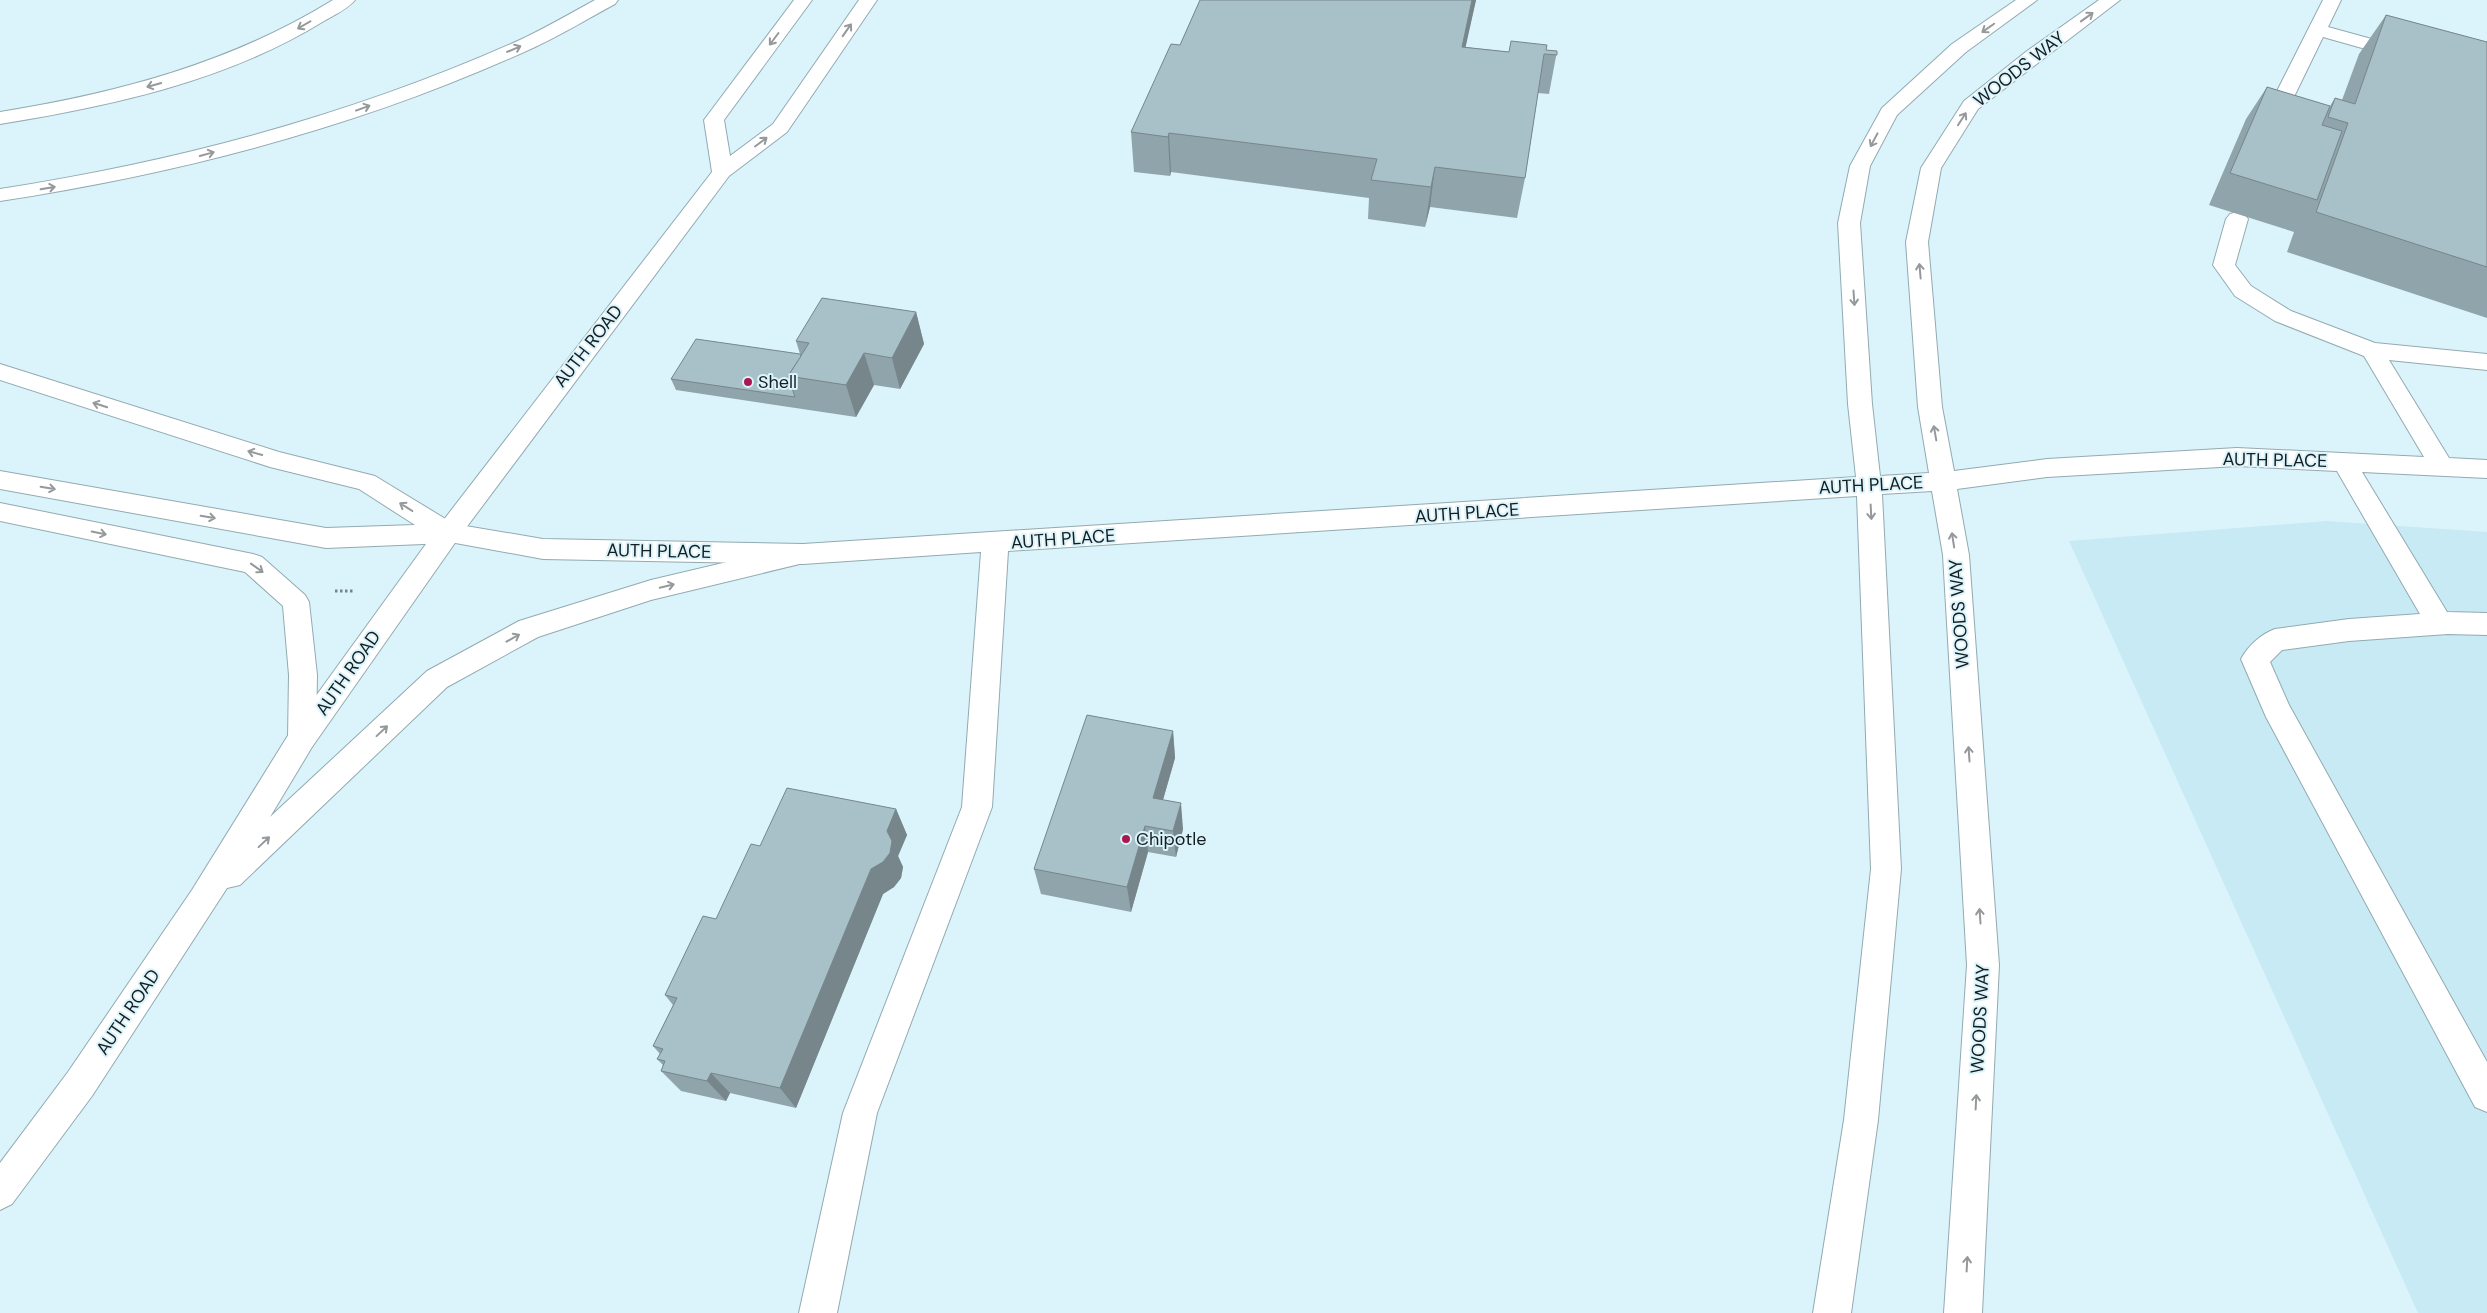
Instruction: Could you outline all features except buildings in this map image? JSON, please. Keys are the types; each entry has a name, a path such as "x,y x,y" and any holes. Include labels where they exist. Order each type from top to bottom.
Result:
{"main road":[{"path":"0,118 105,99 169,80 232,58 293,31 346,0"},
{"path":"0,195 46,189 191,158 317,124 440,80 530,42 608,0"},
{"path":"722,172 714,120 803,0"},
{"name":"AUTH ROAD","path":"0,1192 80,1084 203,900 302,738 448,533 722,172 780,128 868,0"},
{"path":"1832,1313 1861,1120 1886,869 1869,485 1860,404 1849,223 1860,166 1889,112 1959,48 2028,0"},
{"name":"WOODS WAY","path":"1963,1313 1983,965 1956,555 1930,407 1917,242 1931,168 1971,106 2034,55 2111,0"},
{"path":"2280,106 2332,0"},
{"path":"2318,30 2421,58"},
{"path":"2237,219 2224,265 2243,291 2283,316 2372,351 2487,362"},
{"path":"2372,351 2442,467"},
{"path":"0,372 183,432 279,461 366,482 448,533"},
{"name":"AUTH PLACE","path":"448,533 543,549 804,554 995,544 1944,481 2047,468 2238,457 2487,469"},
{"path":"2344,462 2439,622 2487,624"},
{"path":"0,480 326,538 448,533"},
{"path":"0,512 252,564 296,602 303,675 302,738"},
{"path":"818,1313 860,1113 977,807 995,544"},
{"path":"203,900 437,680 529,629 651,590 804,554"},
{"path":"2451,623 2349,630 2275,640 2255,659 2276,709 2487,1095"}],"shaded area":[{"path":"2327,521 2487,532 2487,1313 2418,1313 2069,541"}],"place":[{"name":"Shell","path":"748,382"},
{"name":"Chipotle","path":"1126,839"}]}
